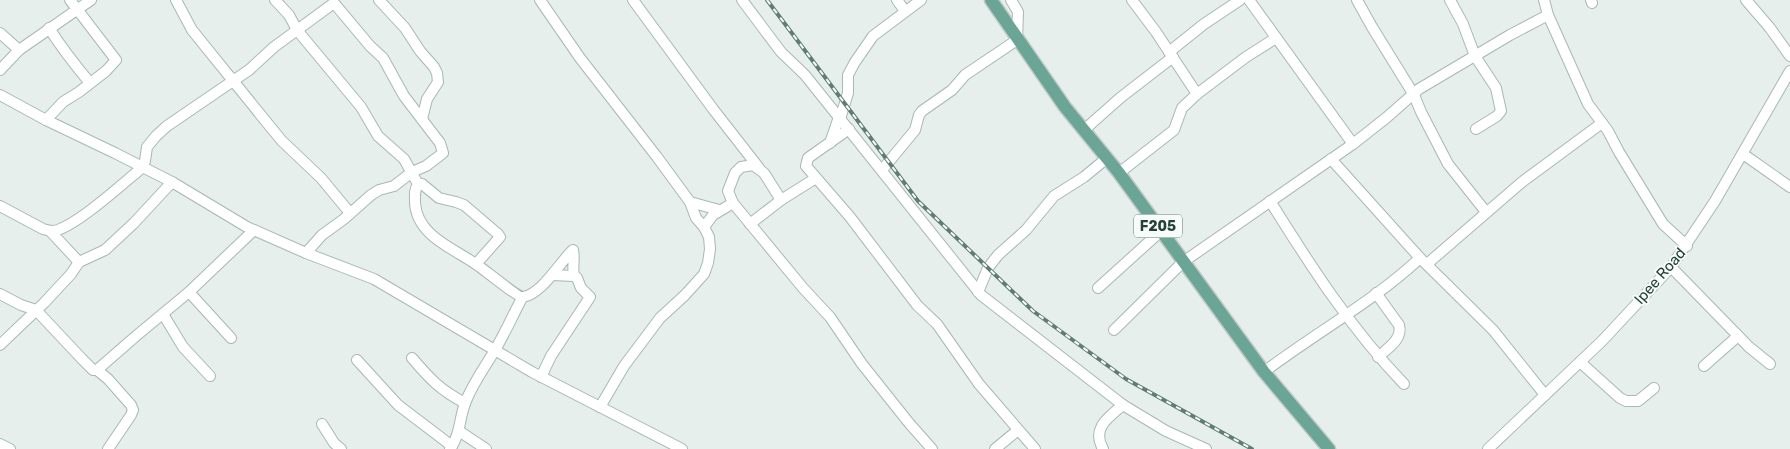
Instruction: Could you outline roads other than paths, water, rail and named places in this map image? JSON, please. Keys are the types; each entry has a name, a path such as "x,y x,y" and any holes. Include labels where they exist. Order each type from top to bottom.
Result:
{"main road":[{"name":"F205","path":"991,0 1065,107 1119,173 1264,372 1329,449"}],"street":[{"path":"46,120 63,102 106,71 116,60 70,0"},
{"path":"0,70 19,50 91,0"},
{"path":"176,0 192,30 282,141 321,178 350,213"},
{"path":"275,0 289,15 296,30 361,107 378,136 399,154 412,172 418,184 415,192 415,204 420,223 442,243 476,264 522,298"},
{"path":"380,0 405,28 437,73 438,82 427,99 422,120"},
{"path":"540,0 580,58 690,202 696,218 704,227 709,237 708,266 704,274 660,318 624,366 600,407"},
{"path":"634,0 781,200"},
{"path":"742,0 781,52 805,75 978,292 1010,319 1123,405 1147,420 1206,449"},
{"path":"898,0 905,11"},
{"path":"830,143 848,93 848,75 855,62 873,36 921,0"},
{"path":"882,170 915,130 918,115 922,111 952,90 965,75 1017,40 1018,12 1011,0"},
{"path":"1132,0 1197,94"},
{"path":"1084,130 1204,24 1240,0"},
{"path":"1249,0 1353,144"},
{"path":"1357,0 1414,95 1448,164 1486,212"},
{"path":"1450,0 1463,24 1475,56 1496,88 1501,111 1497,116 1476,129"},
{"path":"1544,0 1548,14 1588,104 1602,123 1660,220 1686,246"},
{"path":"1746,0 1770,28 1790,56"},
{"path":"0,206 50,231 74,221 143,167 146,161 147,147 156,136 249,70 274,47 334,3 370,46 383,58 404,96 440,143 442,153 426,166 412,172 394,186 379,190 322,235 306,252"},
{"path":"1114,330 1183,262 1353,144 1419,89 1548,14"},
{"path":"49,28 62,49 90,83"},
{"path":"0,33 19,50"},
{"path":"1119,173 1174,130 1182,108 1197,94 1246,57 1276,38"},
{"name":"Ipee Road","path":"1488,449 1602,342 1671,267 1743,154 1790,71"},
{"path":"0,95 46,120 172,182 254,230 374,279 542,377 682,449"},
{"path":"1264,372 1423,261 1522,182 1602,123"},
{"path":"850,130 808,158 806,166 850,217 917,305 936,324 963,364 1034,449"},
{"path":"743,148 738,170 729,187 729,194 733,202 830,318 862,364 932,449"},
{"path":"1743,154 1789,184"},
{"path":"978,292 988,268 998,255 1026,230 1054,196 1084,178 1107,158"},
{"path":"1330,159 1423,261 1493,330 1545,395"},
{"path":"738,170 750,165 759,168"},
{"path":"750,224 781,200 816,178"},
{"path":"0,345 71,274 79,262 105,250 134,224 172,182"},
{"path":"418,184 422,184 439,198 464,205 498,234 500,237 476,264"},
{"path":"1270,201 1345,314 1378,357 1404,384"},
{"path":"690,202 718,210"},
{"path":"704,227 718,210 733,202"},
{"path":"97,370 189,292 254,230"},
{"path":"50,231 79,262"},
{"path":"1098,288 1161,231"},
{"path":"357,360 398,405 451,447 459,431 465,403 480,373 495,351 522,298 536,291 573,250 574,276 590,298 555,350 542,377"},
{"path":"1671,267 1738,336 1770,364"},
{"path":"552,275 574,276"},
{"path":"189,292 230,338"},
{"path":"1376,293 1399,325 1400,331 1400,336 1378,357"},
{"path":"0,294 21,305 36,310 69,347 93,370 97,370 108,379 133,410 108,449"},
{"path":"163,314 183,346 210,376"},
{"path":"1704,366 1738,336"},
{"path":"412,358 432,381 445,392 465,403"},
{"path":"1580,362 1614,393 1626,401 1638,401 1654,388"},
{"path":"1103,449 1099,440 1101,427 1123,405"},
{"path":"322,424 335,447"},
{"path":"995,449 1018,430"},
{"path":"459,431 486,449"},
{"path":"0,444 10,449"}],"railway":[{"path":"767,0 918,201 1033,311 1126,379 1252,449"}]}
